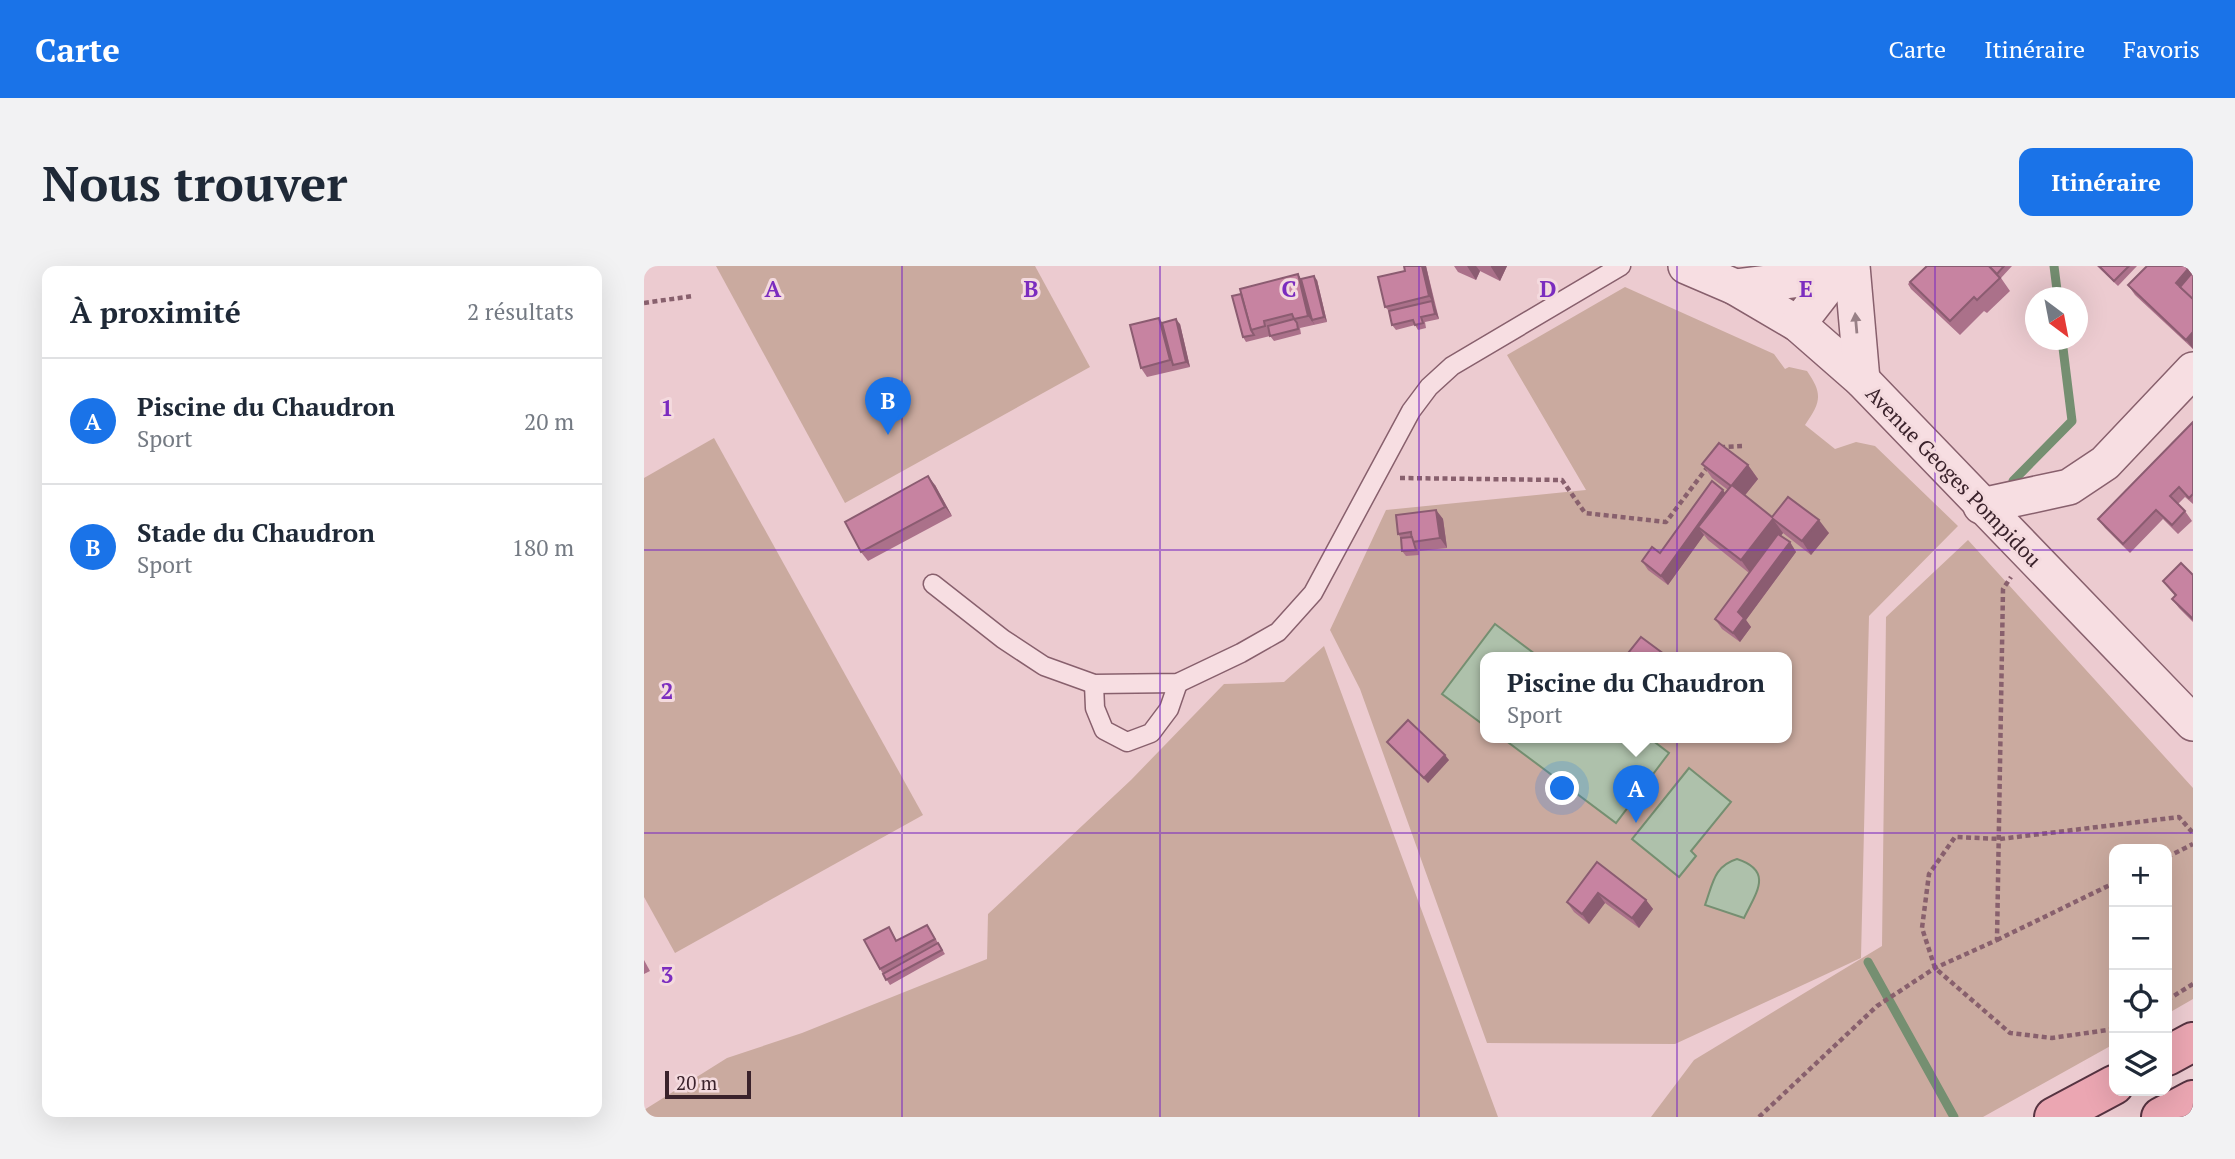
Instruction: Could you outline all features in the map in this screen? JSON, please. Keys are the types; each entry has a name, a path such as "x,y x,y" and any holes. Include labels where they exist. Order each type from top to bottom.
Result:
{"main road":[{"path":"2172,1053 2193,1042"},
{"path":"2054,1117 2109,1088"},
{"path":"2161,1117 2193,1100"}],"street":[{"name":"Avenue Geoges Pompidou","path":"1686,266 1735,287 1798,324 1862,380 2193,723"},
{"path":"1735,287 1793,280 1827,266"},
{"path":"1798,324 1843,266"},
{"path":"1852,266 1862,380"},
{"path":"1981,506 2069,487 2105,463 2193,370"}],"lane":[{"path":"933,584 1003,639 1044,666 1094,684 1178,683 1279,632 1313,593 1411,411 1429,387 1452,366 1621,266"},
{"path":"1094,684 1096,708 1104,730 1127,742 1151,733 1169,709 1178,683"}],"path":[{"path":"644,303 694,296"},
{"path":"1375,478 1562,480 1586,513 1666,523 1723,447 1742,446"},
{"path":"1997,940 2003,589 2026,552"},
{"path":"2109,1030 2052,1038 2010,1032 1935,968 1922,928 1929,874 1955,836 2000,839 2179,817 2193,833"},
{"path":"2172,855 2193,845"},
{"path":"1759,1117 1894,993 1935,968 2109,885"},
{"path":"2172,997 2193,984"}],"shaded area":[{"path":"716,266 1035,266 1090,367 845,503"},
{"path":"1625,287 1774,354 1785,369 1789,367 1807,371 1816,386 1818,398 1805,425 1835,449 1856,442 1875,446 1958,526 1869,616 1861,958 1675,1044 1487,1043 1360,689 1330,630 1386,510 1586,490 1507,355"},
{"path":"714,438 923,815 675,953 644,897 644,478"},
{"path":"1968,540 2193,788 2193,999 2172,1011 2172,844 2109,844 2109,1047 1983,1117 1651,1117 1694,1060 1882,946 1886,617"},
{"path":"1495,624 1532,652 1480,652 1480,722 1442,694"},
{"path":"1324,646 1498,1117 644,1117 644,1110 727,1058 802,1033 987,959 988,914 1131,780 1224,684 1284,682"},
{"path":"1509,743 1656,743 1669,753 1616,823"},
{"path":"1689,768 1731,802 1691,851 1696,856 1679,877 1632,839"},
{"path":"1737,859 1748,864 1759,876 1757,892 1744,918 1705,905 1719,871"}],"building":[{"path":"1404,266 1422,266 1429,296 1385,307 1378,277 1405,271"},
{"path":"1927,266 1989,266 2000,278 1977,300 1974,297 1950,321 1910,282"},
{"path":"1989,266 2004,266 1997,274"},
{"path":"2099,266 2129,266 2114,281"},
{"path":"2147,266 2185,266 2188,269 2176,283 2193,299 2193,332 2186,340 2128,285"},
{"path":"1298,274 1308,316 1294,319 1292,314 1264,321 1265,326 1251,330 1240,289"},
{"path":"2193,275 2193,299 2180,287"},
{"path":"1314,276 1324,317 1312,320 1301,279"},
{"path":"1241,294 1254,335 1243,337 1232,296"},
{"path":"1432,301 1435,314 1421,317 1423,323 1415,325 1413,320 1392,325 1389,311"},
{"path":"1159,318 1170,360 1141,368 1130,325"},
{"path":"1176,319 1186,362 1173,365 1162,323"},
{"path":"1294,319 1298,329 1270,336 1268,326"},
{"path":"2193,422 2193,494 2189,498 2179,487 2170,496 2185,511 2172,525 2156,510 2123,544 2098,519"},
{"path":"1719,443 1748,465 1732,485 1772,517 1788,497 1819,520 1802,541 1773,519 1741,560 1698,527 1731,486 1702,464"},
{"path":"928,476 945,507 861,552 845,522"},
{"path":"1712,481 1723,490 1661,576 1642,561 1652,547 1660,553"},
{"path":"1436,510 1440,538 1412,542 1411,532 1398,534 1396,515"},
{"path":"1778,534 1790,542 1738,612 1744,618 1733,633 1715,619"},
{"path":"1412,537 1416,550 1402,551 1401,538"},
{"path":"2181,563 2193,575 2193,619 2172,599 2176,595 2163,581"},
{"path":"1641,637 1661,652 1629,652"},
{"path":"1408,720 1445,755 1424,778 1387,742"},
{"path":"1597,862 1646,900 1632,918 1598,893 1582,914 1567,902"},
{"path":"927,925 935,939 880,969 864,940 889,927 896,941"},
{"path":"938,943 942,950 886,980 883,974"}],"waterway":[{"path":"2054,266 2057,287"},
{"path":"2013,481 2072,421 2063,350"},
{"path":"1868,962 1954,1117"}],"place":[{"name":"Stade du Chaudron","path":"888,435"},
{"name":"Piscine du Chaudron","path":"1636,823"}]}
